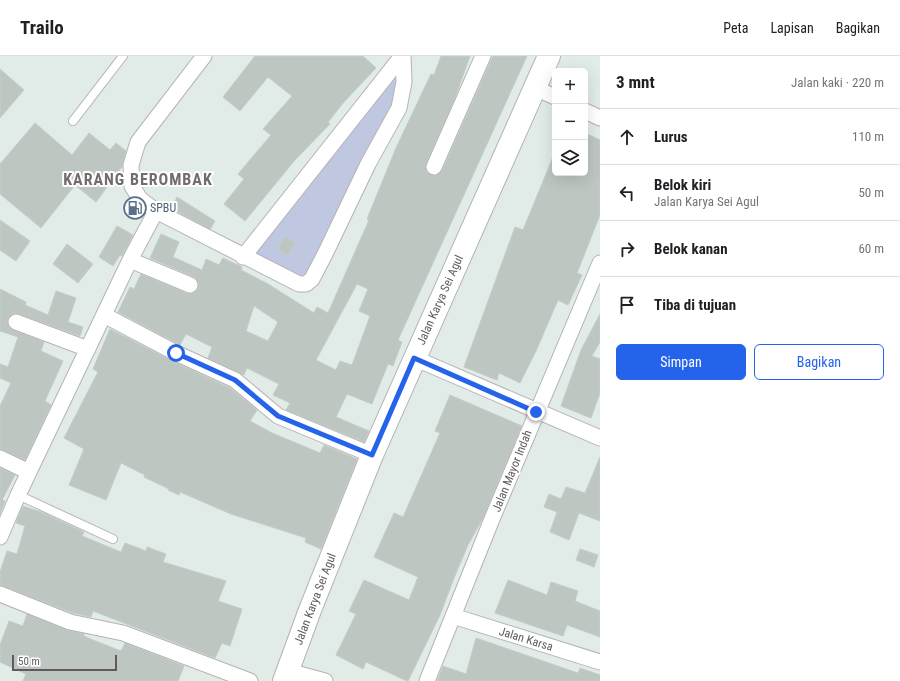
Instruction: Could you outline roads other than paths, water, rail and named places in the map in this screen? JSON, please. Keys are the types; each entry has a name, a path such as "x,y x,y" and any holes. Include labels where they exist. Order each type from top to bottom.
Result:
{"main road":[{"name":"Jalan Karya Sei Agul","path":"286,676 310,610 372,455 549,56"}],"street":[{"path":"204,56 138,142 131,165 132,186 140,199 156,211 243,257 299,284 306,284 312,279 368,164 399,108 404,82 403,56"},
{"path":"243,257 403,56"},
{"path":"434,167 483,56"},
{"path":"535,88 552,96"},
{"path":"588,112 600,118"},
{"path":"0,537 18,495 130,260 156,211"},
{"path":"130,260 190,285"},
{"name":"Jalan Mayor Indah","path":"427,681 536,412 600,263"},
{"path":"104,315 176,353 235,380 278,416 372,455"},
{"path":"16,322 88,349"},
{"path":"414,358 536,412 600,438"},
{"path":"0,458 29,472"},
{"path":"0,594 70,622 123,633 250,681"},
{"name":"Jalan Karsa","path":"453,616 600,662"},
{"path":"286,676 325,681"}],"lane":[{"path":"73,121 123,56"},
{"path":"18,495 113,539"}],"place":[{"name":"SPBU","path":"135,208"}],"district":[{"name":"KARANG BEROMBAK","path":"138,179"}]}
